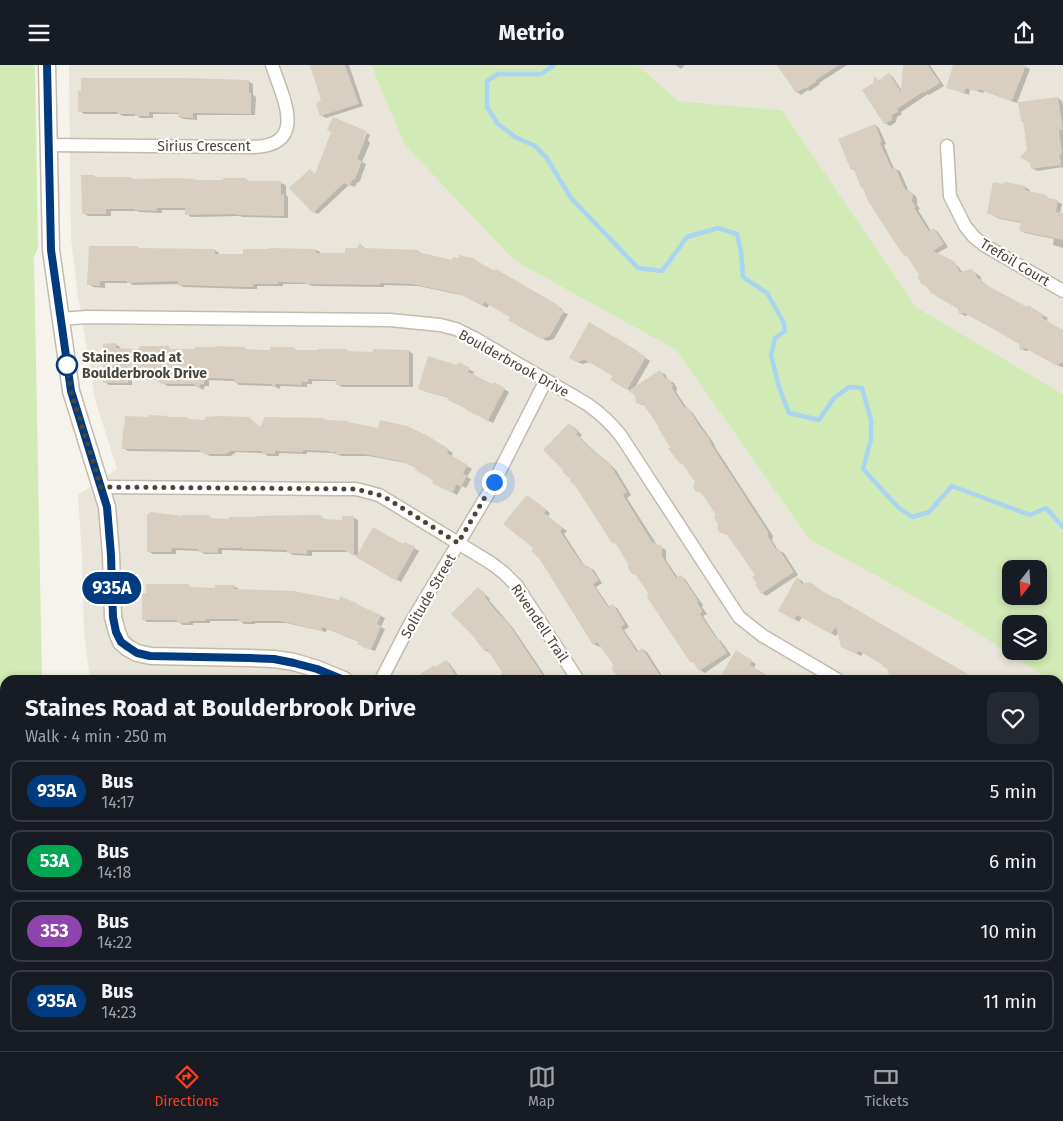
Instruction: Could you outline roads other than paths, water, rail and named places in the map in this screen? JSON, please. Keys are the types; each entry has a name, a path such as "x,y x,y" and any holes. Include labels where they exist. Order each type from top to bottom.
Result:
{"street":[{"path":"47,65 51,250 71,391 107,507 113,617 118,637 121,642 137,653 150,656 250,658 282,661 317,669 332,675"},
{"name":"Sirius Crescent","path":"48,145 262,147 274,144 285,133 288,110 272,65"},
{"name":"Trefoil Court","path":"947,145 950,195 965,226 984,245 1063,291"},
{"name":"Boulderbrook Drive","path":"60,319 87,317 390,320 419,322 456,329 587,404 601,414 621,436 740,617 763,636 829,675"},
{"name":"Solitude Street","path":"384,675 410,624 489,492 546,380"},
{"name":"Rivendell Trail","path":"101,487 356,489 379,495 491,563 504,573 517,586 575,675"}],"waterway":[{"path":"554,65 541,74 498,74 487,81 487,107 498,124 515,137 535,146 546,157 571,198 638,268 662,271 687,237 718,228 737,234 741,251 743,277 767,293 783,321 785,331 775,338 771,355 779,387 789,413 819,420 834,398 849,387 862,388 871,420 871,439 863,469 898,507 912,517 929,512 952,486 1030,515 1046,508 1063,527"}],"place":[{"name":"Staines Road at Boulderbrook Drive","path":"67,365"}]}
